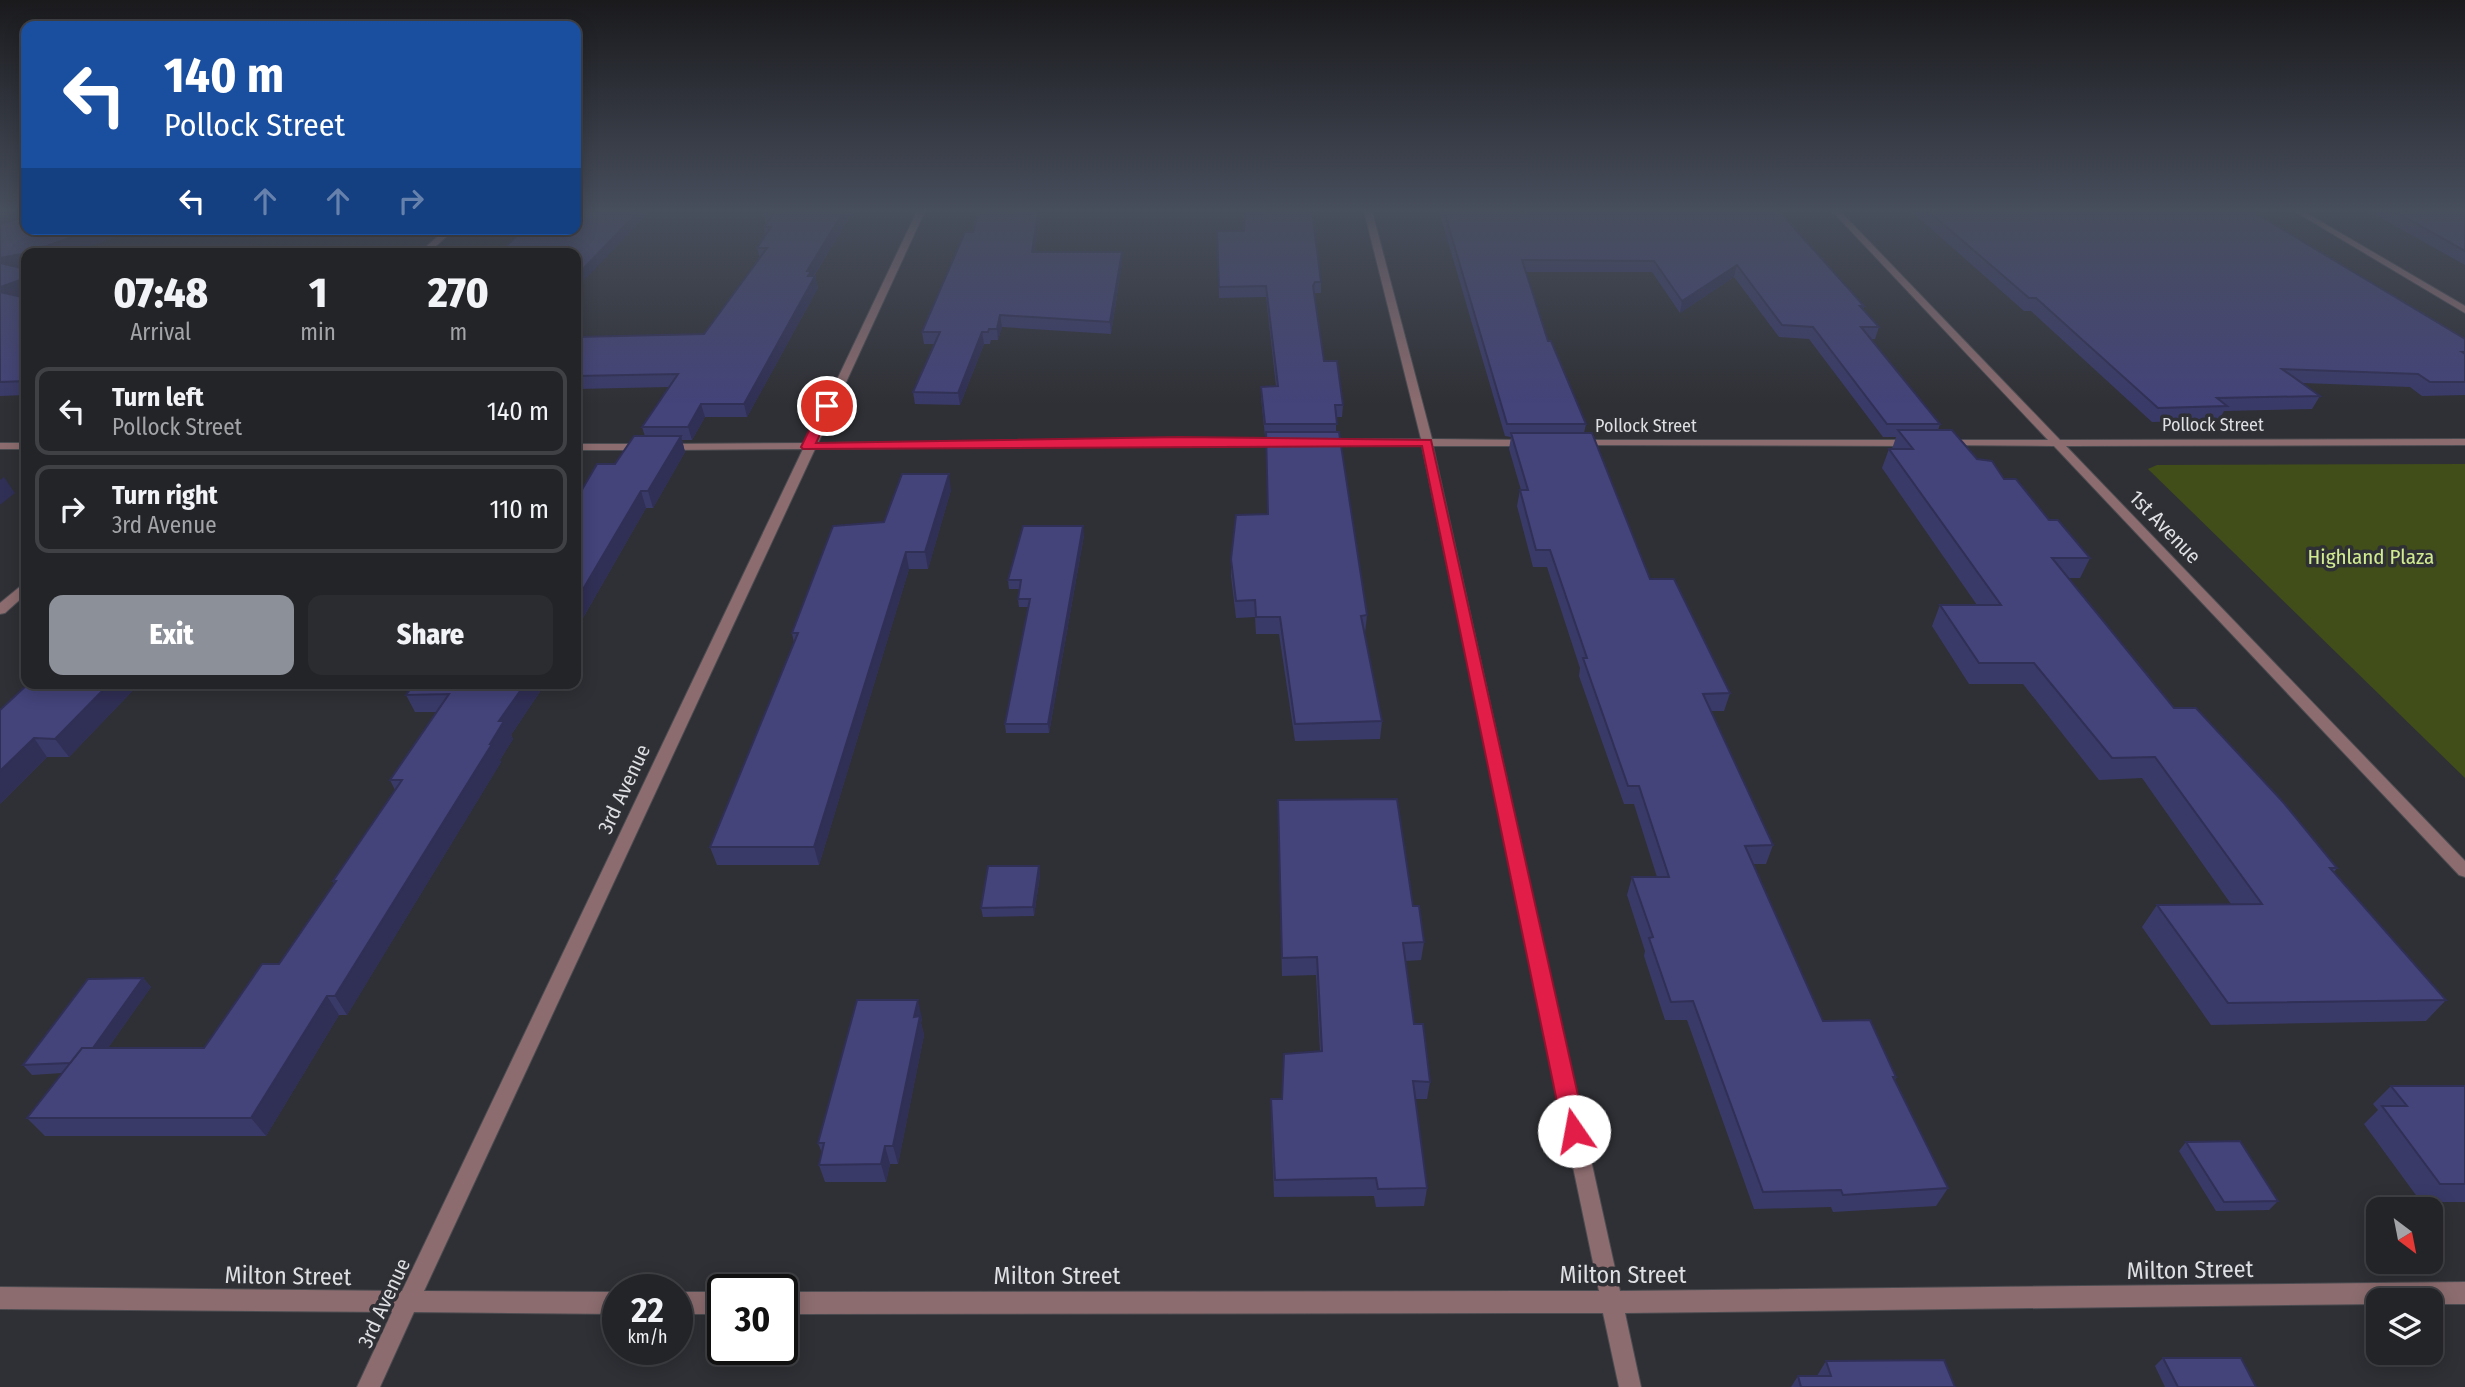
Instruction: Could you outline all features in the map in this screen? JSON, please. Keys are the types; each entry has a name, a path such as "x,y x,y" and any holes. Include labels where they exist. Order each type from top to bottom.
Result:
{"street":[{"name":"3rd Avenue","path":"368,1387 890,276"},
{"path":"1385,276 1427,442 1630,1387"},
{"name":"1st Avenue","path":"1898,276 2465,871"},
{"path":"2407,276 2465,310"},
{"path":"581,447 808,447 1179,441 1537,443"},
{"name":"Pollock Street","path":"1936,443 2465,442"},
{"name":"Pollock Street","path":"1564,443 1923,443"},
{"path":"0,446 21,446"},
{"path":"0,610 21,592"},
{"name":"Milton Street","path":"798,1303 1611,1302 2465,1293"},
{"name":"Milton Street","path":"0,1298 602,1303"}],"green space":[{"name":"Highland Plaza","path":"2465,464 2465,778 2148,469 2157,465"}],"building":[{"path":"0,276 21,276 21,280 0,287"},
{"path":"747,276 815,276 744,404 701,404 688,427 642,427 678,374 581,376 581,337 704,334"},
{"path":"946,276 1118,276 1110,322 1000,315 997,329 982,332 958,393 913,392 940,332 922,332"},
{"path":"1219,276 1320,276 1321,282 1315,282 1313,286 1324,361 1337,361 1343,405 1335,405 1337,424 1265,424 1261,387 1278,386 1266,286 1219,287"},
{"path":"1463,276 1527,276 1548,341 1551,341 1586,424 1507,424"},
{"path":"1664,276 1721,276 1682,301"},
{"path":"1745,276 1837,276 1879,327 1861,327 1940,424 1887,424 1813,327 1782,325"},
{"path":"2003,276 2360,276 2465,339 2465,352 2462,352 2465,354 2465,382 2430,382 2418,374 2282,369 2320,396 2217,398 2227,406 2158,408 2036,298 2029,298"},
{"path":"0,292 21,297 21,381 0,382"},
{"path":"1898,430 1952,430 1977,459 1992,461 2004,479 2016,479 2049,520 2058,520 2090,558 2052,558 2174,708 2196,708 2283,802 2337,868 2330,868 2446,1000 2228,1003 2157,905 2262,904 2155,757 2112,758 2034,663 1979,663 1940,605 2001,605 1889,449 1913,449"},
{"path":"1266,432 1339,432 1367,615 1361,616 1382,721 1295,724 1280,617 1256,617 1255,600 1236,601 1231,559 1236,515 1268,514"},
{"path":"1511,433 1592,433 1650,579 1674,579 1730,693 1703,694 1773,845 1745,846 1823,1021 1870,1020 1896,1077 1893,1077 1948,1188 1843,1195 1841,1190 1763,1192 1693,1001 1671,1002 1649,938 1653,937 1632,877 1669,877 1639,786 1628,786 1583,658 1587,658 1550,550 1536,550 1520,490 1528,490"},
{"path":"634,436 681,436 648,491 641,491 581,593 581,491 597,464 615,464"},
{"path":"902,474 949,474 925,552 906,552 814,847 710,847 798,633 792,633 833,526 884,522"},
{"path":"1023,526 1083,526 1048,724 1005,724 1030,599 1018,599 1021,580 1008,580"},
{"path":"23,689 104,689 55,739 34,738 0,771 0,710"},
{"path":"410,689 521,689 499,721 504,721 492,744 335,996 327,996 251,1118 27,1118 82,1048 204,1048 262,964 279,964 402,780 390,780 449,694 406,695"},
{"path":"1397,799 1413,906 1419,906 1424,942 1403,943 1414,1024 1423,1024 1430,1082 1413,1081 1427,1188 1378,1189 1376,1178 1275,1180 1271,1099 1282,1099 1284,1054 1322,1051 1317,957 1282,958 1278,800"},
{"path":"988,866 1039,866 1033,907 981,908"},
{"path":"143,978 93,1048 82,1048 70,1063 23,1065 88,979"},
{"path":"857,1000 918,1000 914,1017 920,1016 893,1146 885,1146 881,1164 819,1165 824,1143 818,1143"},
{"path":"2391,1086 2465,1086 2465,1184 2440,1184 2382,1106 2407,1106"},
{"path":"2240,1141 2278,1201 2224,1202 2186,1142"},
{"path":"2163,1358 2241,1358 2256,1387 2178,1387"},
{"path":"1944,1360 1955,1387 1801,1387 1798,1376 1831,1376 1826,1361"}],"route":[{"path":"827,406 808,447 1179,441 1427,442 1574,1131"}]}
